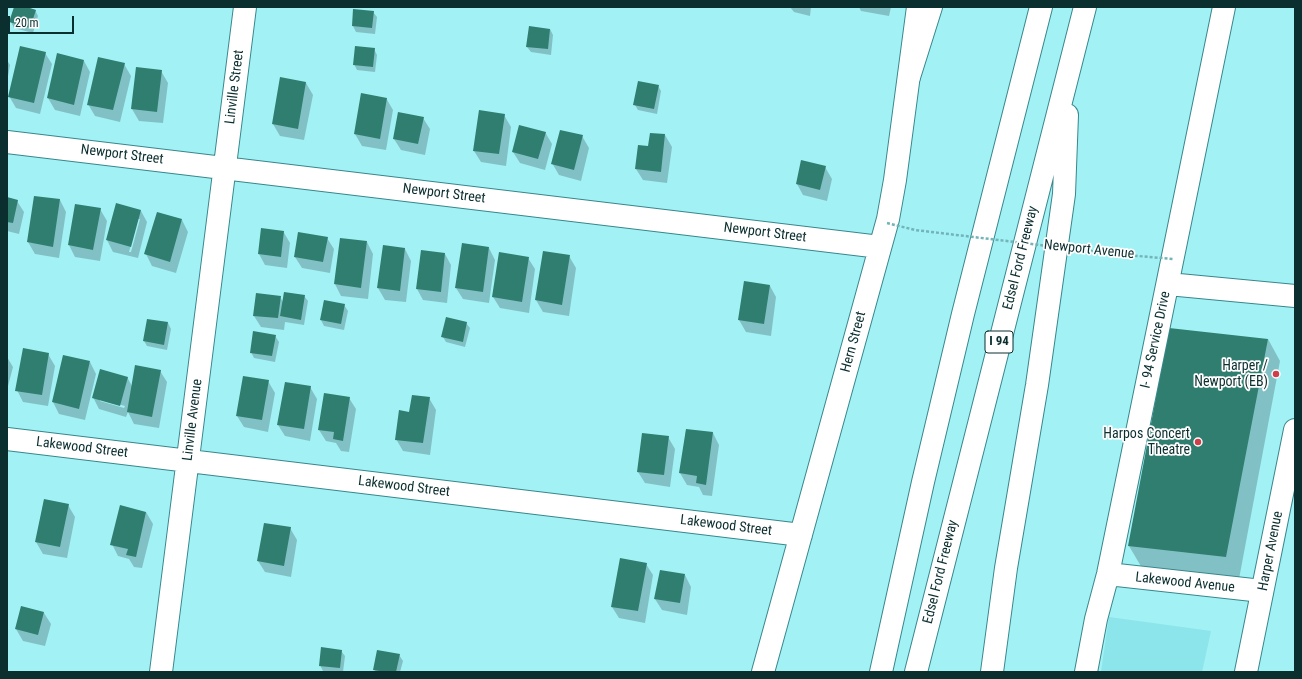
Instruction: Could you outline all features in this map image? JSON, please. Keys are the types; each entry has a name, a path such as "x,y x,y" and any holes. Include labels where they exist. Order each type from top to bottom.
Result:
{"main road":[{"name":"Linville Street","path":"225,168 245,7"},
{"name":"Hern Street","path":"763,672 887,223 895,180 918,7"},
{"path":"908,77 931,7"},
{"path":"881,672 923,482 1041,7"},
{"name":"Edsel Ford Freeway","path":"916,672 1085,7"},
{"name":"I- 94 Service Drive","path":"1086,672 1096,619 1108,574 1224,7"},
{"path":"992,672 1006,568 1037,385 1064,194 1068,71"},
{"name":"Newport Street","path":"7,142 880,247"},
{"name":"Linville Avenue","path":"161,672 225,168"},
{"path":"1168,284 1295,296"},
{"name":"Harper Avenue","path":"1246,672 1295,430"},
{"name":"Lakewood Street","path":"7,439 801,535"},
{"name":"Lakewood Avenue","path":"1108,574 1262,591"}],"path":[{"name":"Newport Avenue","path":"887,223 922,231 1115,254 1173,259"}],"shaded area":[{"path":"1109,617 1211,631 1202,672 1101,672"}],"building":[{"path":"14,7 27,7 36,10 30,28 9,22"},
{"path":"353,9 374,11 372,28 352,26"},
{"path":"529,26 550,29 548,49 526,47"},
{"path":"20,46 46,52 34,103 8,97"},
{"path":"355,46 375,48 373,67 353,65"},
{"path":"57,53 84,60 74,105 47,98"},
{"path":"98,57 125,63 113,110 87,105"},
{"path":"136,67 162,70 157,112 131,109"},
{"path":"280,77 306,82 298,129 272,124"},
{"path":"638,81 659,85 654,109 633,105"},
{"path":"361,93 387,98 380,139 354,134"},
{"path":"479,110 505,114 499,154 473,151"},
{"path":"398,112 424,117 418,144 393,139"},
{"path":"519,125 546,132 538,159 512,152"},
{"path":"560,130 583,135 574,170 551,164"},
{"path":"650,133 665,134 661,172 635,169 638,145 648,146"},
{"path":"801,160 826,166 820,190 796,184"},
{"path":"34,196 60,199 53,247 27,242"},
{"path":"7,197 18,200 13,223 7,222"},
{"path":"116,203 141,210 131,247 106,240"},
{"path":"75,204 101,208 93,250 68,245"},
{"path":"157,212 182,219 170,262 144,254"},
{"path":"261,228 284,231 281,257 258,254"},
{"path":"298,232 328,237 323,262 294,257"},
{"path":"340,238 367,241 361,288 334,284"},
{"path":"462,243 489,247 483,292 455,288"},
{"path":"383,245 405,248 400,291 377,288"},
{"path":"421,250 445,253 441,292 416,289"},
{"path":"543,251 570,255 562,305 535,300"},
{"path":"499,252 529,257 522,302 492,297"},
{"path":"744,281 770,285 764,324 738,320"},
{"path":"284,292 305,295 301,320 280,316"},
{"path":"256,293 281,296 278,318 253,316"},
{"path":"324,300 345,304 341,324 320,320"},
{"path":"446,317 467,322 463,342 441,337"},
{"path":"147,319 168,322 164,345 143,341"},
{"name":"Harpos Concert Theatre","path":"1169,328 1268,339 1226,557 1128,546"},
{"path":"253,331 276,335 272,356 250,353"},
{"path":"23,348 49,353 42,395 15,391"},
{"path":"63,355 90,361 79,409 52,402"},
{"path":"135,365 161,370 152,417 127,412"},
{"path":"100,369 128,377 120,406 92,398"},
{"path":"243,376 269,380 262,420 236,416"},
{"path":"285,382 311,386 304,429 277,425"},
{"path":"324,393 350,397 343,441 333,439 334,432 318,430"},
{"path":"412,395 430,397 423,443 395,440 399,410 409,412"},
{"path":"686,429 713,432 706,485 696,483 697,476 679,473"},
{"path":"642,433 669,436 664,475 637,472"},
{"path":"44,499 69,504 60,547 35,542"},
{"path":"120,505 146,512 136,557 126,555 128,549 110,545"},
{"path":"264,523 291,527 284,566 257,561"},
{"path":"620,558 647,563 638,611 611,607"},
{"path":"660,570 685,574 680,603 654,599"},
{"path":"21,606 44,612 38,635 15,629"},
{"path":"321,647 342,650 340,668 319,666"},
{"path":"377,650 400,654 396,672 373,670"}],"place":[{"name":"Harper / Newport (EB)","path":"1276,374"},
{"name":"Harpos Concert Theatre","path":"1198,442"}]}
